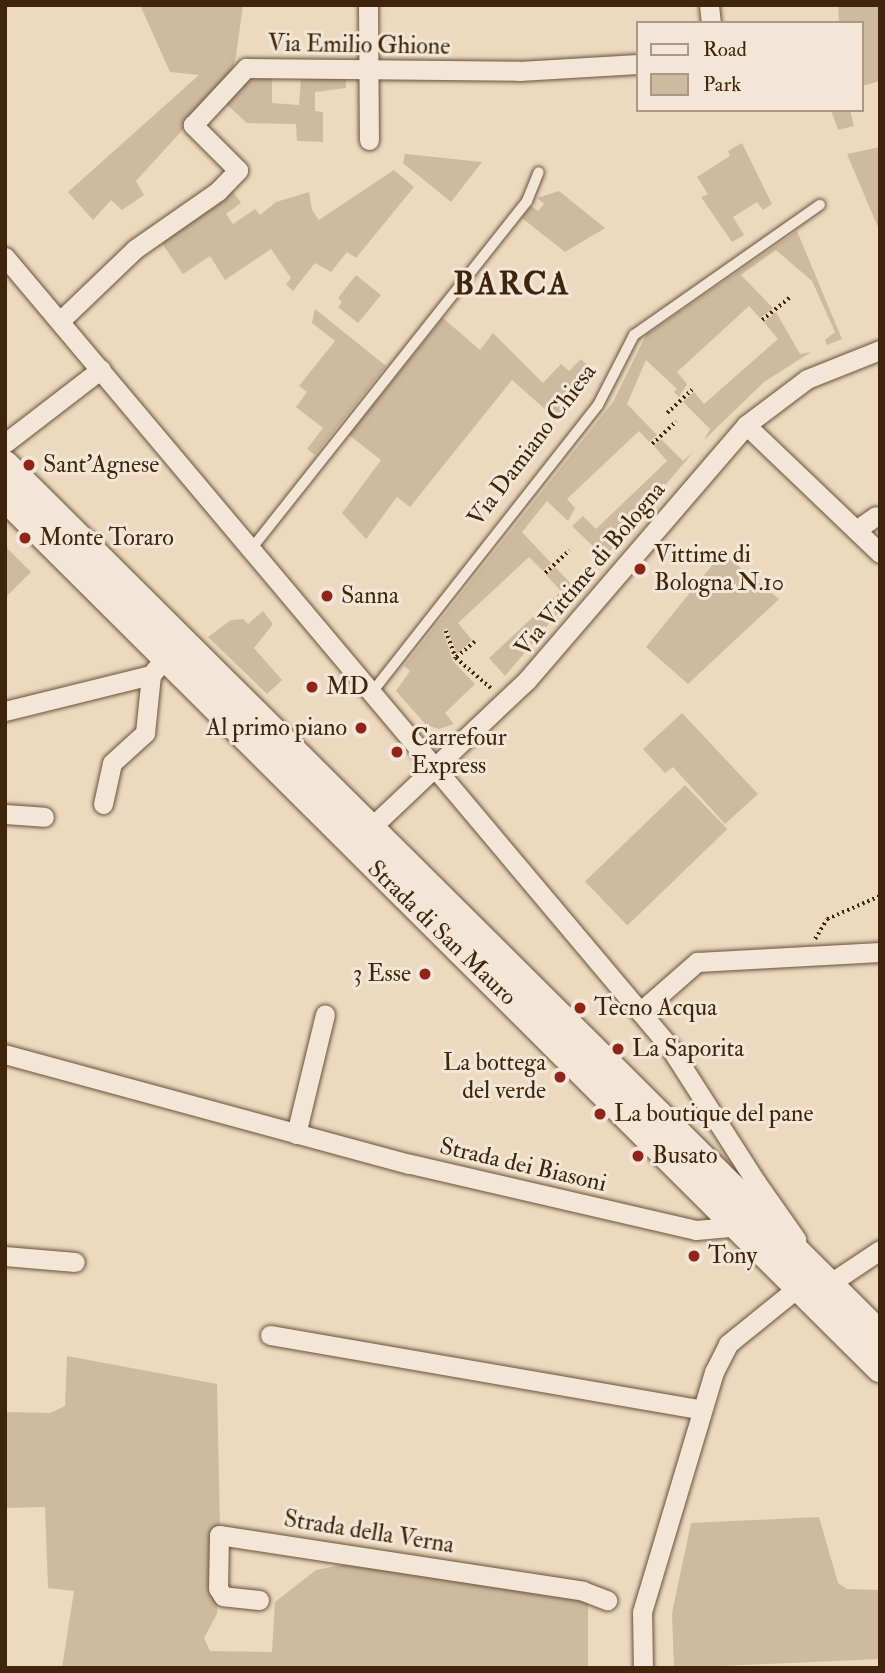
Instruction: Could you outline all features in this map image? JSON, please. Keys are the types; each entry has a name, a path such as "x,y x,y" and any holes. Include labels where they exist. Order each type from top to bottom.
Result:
{"main road":[{"name":"Strada di San Mauro","path":"5,466 362,836 748,1204 815,1280 880,1368"},
{"name":"Strada di San Mauro","path":"5,497 158,666 362,836"},
{"name":"Strada di San Mauro","path":"815,1280 880,1335"}],"street":[{"path":"368,5 369,140"},
{"name":"Via Emilio Ghione","path":"60,321 135,249 218,191 238,170 192,125 246,68 519,71 636,64"},
{"path":"5,257 438,766 669,1046 748,1204"},
{"name":"Via Vittime di Bologna","path":"362,836 505,703 746,425 807,379 880,350"},
{"path":"5,443 101,369"},
{"path":"746,425 880,553"},
{"path":"856,530 876,516"},
{"path":"5,711 158,666 145,733 112,763 103,804"},
{"path":"5,814 44,817"},
{"path":"640,1012 698,962 880,952"},
{"path":"296,1134 325,1014"},
{"name":"Strada dei Biasoni","path":"5,1054 296,1134 696,1230 748,1204"},
{"path":"643,1668 642,1612 700,1409 728,1344 815,1280 880,1250"},
{"path":"5,1256 75,1262"},
{"path":"270,1335 700,1409"},
{"name":"Strada della Verna","path":"259,1600 223,1596 218,1588 219,1535 583,1591 607,1600"}],"lane":[{"path":"252,548 527,201 539,172"},
{"name":"Via Damiano Chiesa","path":"373,691 591,414 634,335 820,205"}],"path":[{"path":"762,320 789,298"},
{"path":"667,413 692,390"},
{"path":"652,444 676,422"},
{"path":"545,573 569,551"},
{"path":"446,631 456,659 505,703"},
{"path":"456,659 475,642"},
{"path":"813,956 816,930 827,919 880,896"}],"green space":[{"path":"140,5 243,5 236,56 230,78 136,181 144,195 122,210 111,200 93,220 68,192 199,75 170,72"},
{"path":"838,5 880,5 880,81 864,85 864,21 839,21"},
{"path":"249,74 272,76 272,103 299,105 301,76 346,78 346,88 315,92 315,111 323,112 323,142 297,141 296,124 247,123 224,102"},
{"path":"832,112 850,112 854,126 838,130"},
{"path":"742,143 772,204 763,210 757,202 733,217 744,235 732,242 701,197 708,194 697,177 730,156 728,151"},
{"path":"880,147 880,232 847,154"},
{"path":"405,154 482,162 451,202 403,163"},
{"path":"394,170 414,187 356,258 347,252 331,272 315,263 293,291 286,284 291,278 271,249 225,280 210,256 183,274 160,240 231,189 241,203 226,214 233,224 255,209 260,215 276,202 309,192 312,210 319,220"},
{"path":"559,191 605,228 565,252 522,218 531,206 538,211 544,204 537,198"},
{"path":"797,231 842,339 827,345 825,340 835,332 812,281 776,250 741,275 773,308 760,318 749,306 677,372 687,384 679,397 674,392 677,389 646,360 627,404 657,435 649,442 639,431 567,499 575,508 568,521 547,501 522,532 551,563 543,571 529,557 458,623 472,640 457,654 447,628 443,631 453,661 475,684 445,713 454,724 439,729 426,725 396,691 410,671 404,666 613,402 646,335"},
{"path":"356,275 381,295 358,323 338,307 342,302 338,298"},
{"path":"315,309 386,366 315,455 307,449 323,428 296,407 307,392 299,386 335,341 312,323"},
{"path":"776,312 800,354 811,352 764,382 704,440 710,429 683,402 694,392 704,404 778,339 764,322"},
{"path":"443,318 480,350 493,333 543,383 561,364 569,371 581,359 594,372 555,418 512,380 410,507 397,497 366,539 342,513 381,460 349,435"},
{"path":"661,439 683,461 694,451 596,568 593,565 600,553 572,526 583,516 596,529 667,461 654,446"},
{"path":"5,546 31,572 5,598"},
{"path":"722,553 779,599 688,684 646,647"},
{"path":"555,567 573,586 583,577 586,580 505,676 489,658 561,591 546,575"},
{"path":"263,611 273,624 254,648 282,680 267,694 208,637 231,620 243,619 248,624"},
{"path":"682,713 758,794 725,824 673,767 665,773 643,749"},
{"path":"685,785 727,829 627,925 585,882"},
{"path":"67,1356 217,1384 220,1529 217,1614 204,1638 210,1651 272,1652 275,1602 316,1570 347,1564 588,1602 588,1666 62,1668 74,1591 48,1588 45,1507 5,1508 5,1412 50,1413 65,1406"},
{"path":"819,1517 838,1583 847,1589 880,1590 880,1659 674,1668 672,1613 691,1523"}],"place":[{"name":"Sant'Agnese","path":"29,465"},
{"name":"Monte Toraro","path":"25,538"},
{"name":"Vittime di Bologna N.10","path":"640,569"},
{"name":"Sanna","path":"327,596"},
{"name":"MD","path":"312,687"},
{"name":"Al primo piano","path":"361,728"},
{"name":"Carrefour Express","path":"397,752"},
{"name":"3 Esse","path":"425,974"},
{"name":"Tecno Acqua","path":"580,1008"},
{"name":"La Saporita","path":"618,1049"},
{"name":"La bottega del verde","path":"560,1077"},
{"name":"La boutique del pane","path":"600,1114"},
{"name":"Busato","path":"638,1156"},
{"name":"Tony","path":"694,1256"}],"district":[{"name":"BARCA","path":"512,284"}]}
